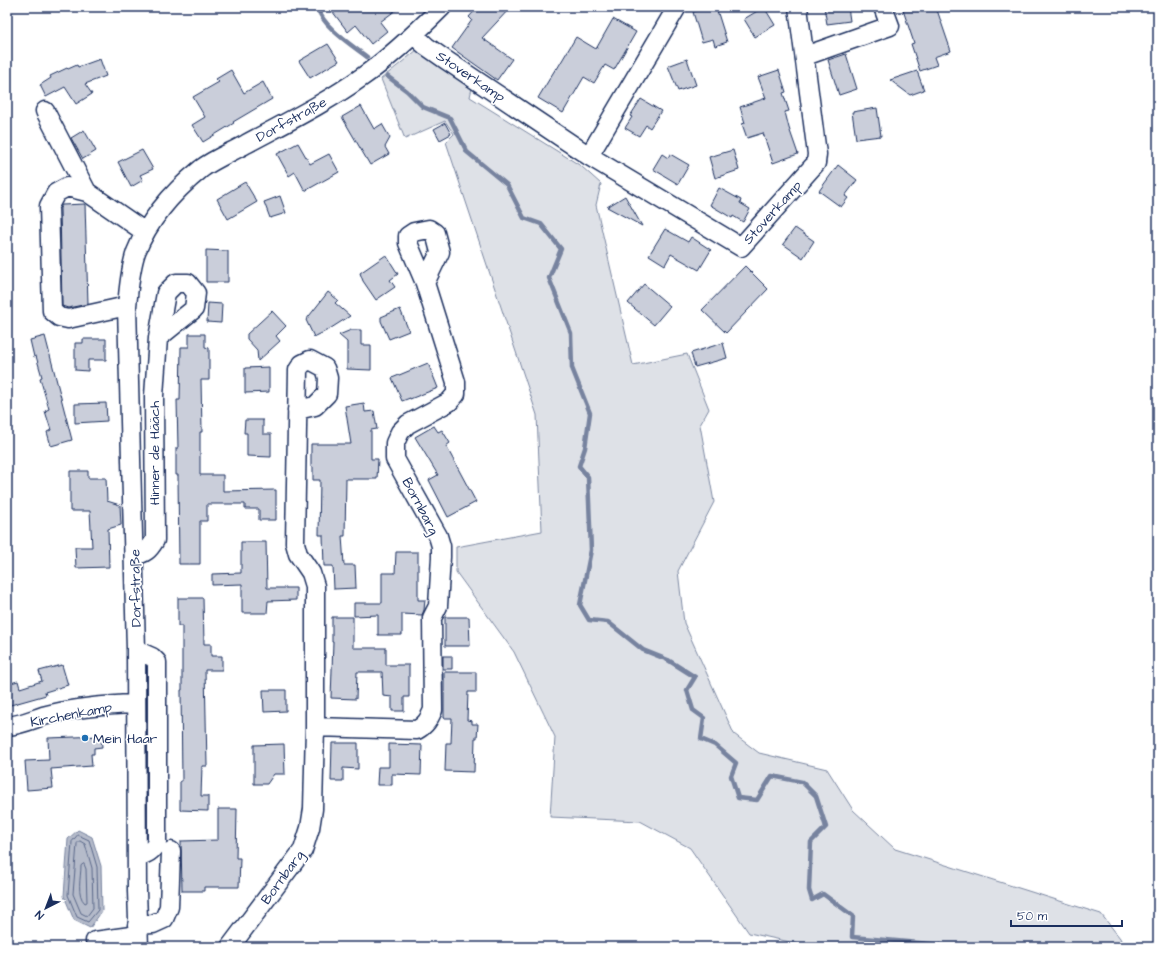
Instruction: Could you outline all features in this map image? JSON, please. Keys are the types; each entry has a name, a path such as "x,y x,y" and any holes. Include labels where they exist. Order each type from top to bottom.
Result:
{"street":[{"name":"Dorfstraße","path":"138,936 136,650 127,306 130,276 136,253 145,232 158,212 174,194 202,168 322,102 362,77 414,35 442,7"},
{"path":"589,156 677,7"},
{"name":"Stoverkamp","path":"414,35 446,60 589,156 741,247 816,162 818,154 806,56 798,7"},
{"path":"806,56 890,26 884,7"},
{"path":"45,111 87,192"},
{"path":"127,306 68,319 59,317 52,311 49,206 56,193 67,187 87,192 145,232"},
{"name":"Bornbarg","path":"315,727 417,730 429,720 433,710 432,618 438,606 441,546 438,536 395,459 395,443 400,432 408,424 449,402 456,394 456,382 425,283"},
{"name":"Hinner de Hääch","path":"134,555 143,554 150,549 155,540 154,396 158,338"},
{"name":"Bornbarg","path":"230,947 303,850 310,828 313,809 315,727 315,586 311,573 298,554 295,543 297,410"},
{"path":"136,650 152,657 156,662 157,750 157,842 148,854 137,857"},
{"name":"Kirchenkamp","path":"7,726 16,725 43,716 81,709 116,704 136,704"},
{"path":"95,941 138,936 153,924 164,919 169,907 171,851"}],"shaded area":[{"path":"417,50 472,88 470,97 581,166 601,184 596,205 633,365 687,354 709,409 700,425 714,502 678,571 684,623 734,734 759,753 827,769 853,810 895,849 1101,914 1120,938 1124,947 813,947 749,933 690,848 640,821 550,817 555,737 514,652 456,572 456,547 542,531 537,415 446,142 454,134 445,121 405,139 381,79"}],"water":[{"path":"78,830 92,837 101,866 102,911 90,928 74,920 64,896 68,839"}],"building":[{"path":"329,7 400,7 380,22 387,31 371,44 356,25 348,32"},
{"path":"478,7 511,7 482,38 512,59 497,80 452,48 472,20 469,17"},
{"path":"709,7 716,7 727,42 715,46 713,39 702,42 693,12"},
{"path":"764,7 775,25 755,37 744,19"},
{"path":"824,7 848,7 850,21 827,24"},
{"path":"902,7 936,7 951,51 934,57 937,65 920,71 911,44 914,43"},
{"path":"613,19 636,32 614,70 605,65 594,83 584,77 563,113 538,98 576,37 596,49"},
{"path":"328,44 339,61 310,78 299,61"},
{"path":"846,54 857,89 839,95 828,60"},
{"path":"100,59 106,76 85,84 92,94 76,104 65,87 46,97 40,85 51,78 50,76 67,68 68,69 77,65 78,67"},
{"path":"687,59 696,85 678,91 668,66"},
{"path":"231,70 244,93 263,82 272,99 203,142 192,125 205,117 193,97 219,82 216,79"},
{"path":"779,70 786,92 783,93 789,111 785,112 798,154 773,163 763,133 747,138 742,124 745,123 740,107 766,98 758,77"},
{"path":"917,71 924,90 910,95 890,80"},
{"path":"641,99 661,111 650,128 646,125 639,136 625,128 632,117 630,116"},
{"path":"361,106 374,129 382,124 390,138 385,147 389,154 370,165 342,117"},
{"path":"877,108 881,136 856,139 852,112"},
{"path":"445,123 451,134 440,140 434,129"},
{"path":"84,130 96,151 83,159 71,138"},
{"path":"298,143 310,164 329,154 339,172 305,191 295,172 289,176 277,154"},
{"path":"142,150 153,169 140,175 143,180 131,187 118,162"},
{"path":"733,150 739,170 715,178 709,157"},
{"path":"662,154 668,158 670,154 689,165 678,184 653,169"},
{"path":"838,165 857,180 845,196 848,198 841,207 819,191"},
{"path":"245,182 257,202 228,219 217,199"},
{"path":"719,188 741,200 740,203 750,209 743,222 733,216 732,218 710,205"},
{"path":"280,196 286,213 270,218 264,202"},
{"path":"625,196 642,226 607,207"},
{"path":"85,204 88,304 68,308 62,306 60,208 62,205"},
{"path":"795,228 814,241 803,258 783,244"},
{"path":"665,229 688,242 691,237 711,250 699,270 671,254 665,265 649,255"},
{"path":"206,250 228,251 228,282 206,282"},
{"path":"386,255 398,274 390,280 395,287 376,300 363,281 360,273"},
{"path":"745,266 768,289 726,333 702,310"},
{"path":"644,284 670,306 654,325 628,303"},
{"path":"328,292 338,300 335,303 350,316 314,337 306,320"},
{"path":"208,303 222,304 221,323 207,322"},
{"path":"400,309 409,331 389,339 381,321 381,317"},
{"path":"272,311 286,326 276,336 280,341 258,361 257,350 247,339 247,334"},
{"path":"351,330 361,330 361,345 371,345 371,370 347,369 347,342 339,335"},
{"path":"189,334 205,334 205,347 209,348 209,380 201,380 202,432 200,432 200,475 223,475 223,491 276,490 276,520 259,520 259,509 245,509 245,504 207,504 207,521 200,521 200,564 179,564 178,475 176,475 176,448 178,448 177,400 180,400 181,347 189,347"},
{"path":"45,336 72,440 51,446 47,432 51,430 45,411 49,409 40,378 42,377 36,356 34,357 30,340"},
{"path":"83,339 106,339 106,360 88,360 88,371 75,370 75,343 83,343"},
{"path":"723,343 727,358 695,367 691,353"},
{"path":"428,363 438,388 402,401 392,378"},
{"path":"269,367 269,392 245,393 245,368"},
{"path":"106,403 107,421 75,423 75,404"},
{"path":"364,403 365,412 374,411 377,429 371,430 371,459 378,459 377,479 346,479 345,536 342,536 344,565 355,565 356,588 334,589 333,566 324,566 323,535 319,535 320,480 313,480 313,467 311,467 311,444 351,444 345,406"},
{"path":"245,420 263,420 263,434 271,434 271,457 247,456 247,433 244,433"},
{"path":"434,426 438,432 442,430 450,443 446,446 476,502 448,517 429,480 438,475 415,437"},
{"path":"70,471 88,471 88,478 106,478 107,501 120,505 121,525 108,529 109,567 76,568 75,547 92,547 90,511 70,511"},
{"path":"241,542 266,542 267,588 296,588 296,600 268,601 267,613 242,613 242,584 212,585 212,574 241,573"},
{"path":"396,552 418,552 418,600 425,600 424,610 422,615 402,614 402,635 378,635 378,615 354,616 354,603 382,603 382,573 395,573"},
{"path":"178,598 203,598 204,644 211,644 211,656 222,656 222,670 205,670 207,766 202,766 201,796 208,796 208,811 180,810 180,781 182,781 182,626 178,626"},
{"path":"332,617 353,617 353,648 386,648 386,665 409,665 409,697 404,697 404,711 392,711 392,697 383,696 382,672 357,672 356,699 331,698 333,642"},
{"path":"445,617 469,617 470,646 445,646"},
{"path":"443,656 452,656 452,669 443,669"},
{"path":"62,665 68,685 45,692 46,695 7,706 7,684 18,681 20,688 42,681 39,671"},
{"path":"444,672 476,672 476,692 468,692 467,720 472,721 472,724 478,724 477,738 475,738 474,772 445,771 446,743 451,743 452,718 444,718"},
{"path":"263,690 286,690 286,711 264,712"},
{"path":"101,736 102,747 94,748 94,754 91,754 92,766 51,769 53,788 27,790 25,761 49,760 48,738"},
{"path":"332,743 358,743 358,769 343,768 343,781 331,781"},
{"path":"284,744 285,774 274,774 267,784 254,784 254,745"},
{"path":"389,744 422,745 421,775 392,774 392,785 377,785 378,767 389,767"},
{"path":"218,809 237,809 236,858 240,858 239,887 204,887 204,891 182,891 181,841 218,840"}],"waterway":[{"path":"317,7 320,15 331,29 367,57"},
{"path":"387,76 407,91 423,107 450,118 467,152 507,185 524,218 541,224 561,249 549,278 571,333 572,368 590,413 585,448 579,466 588,477 591,550 580,605 589,620 608,622 643,650 668,660 695,677 687,690 693,710 704,718 701,739 715,745 736,763 731,776 738,798 757,800 772,776 802,782 816,796 826,827 811,842 809,890 812,900 823,894 853,916 852,937 941,945 942,947"}],"place":[{"name":"Mein Haar","path":"85,738"}]}
